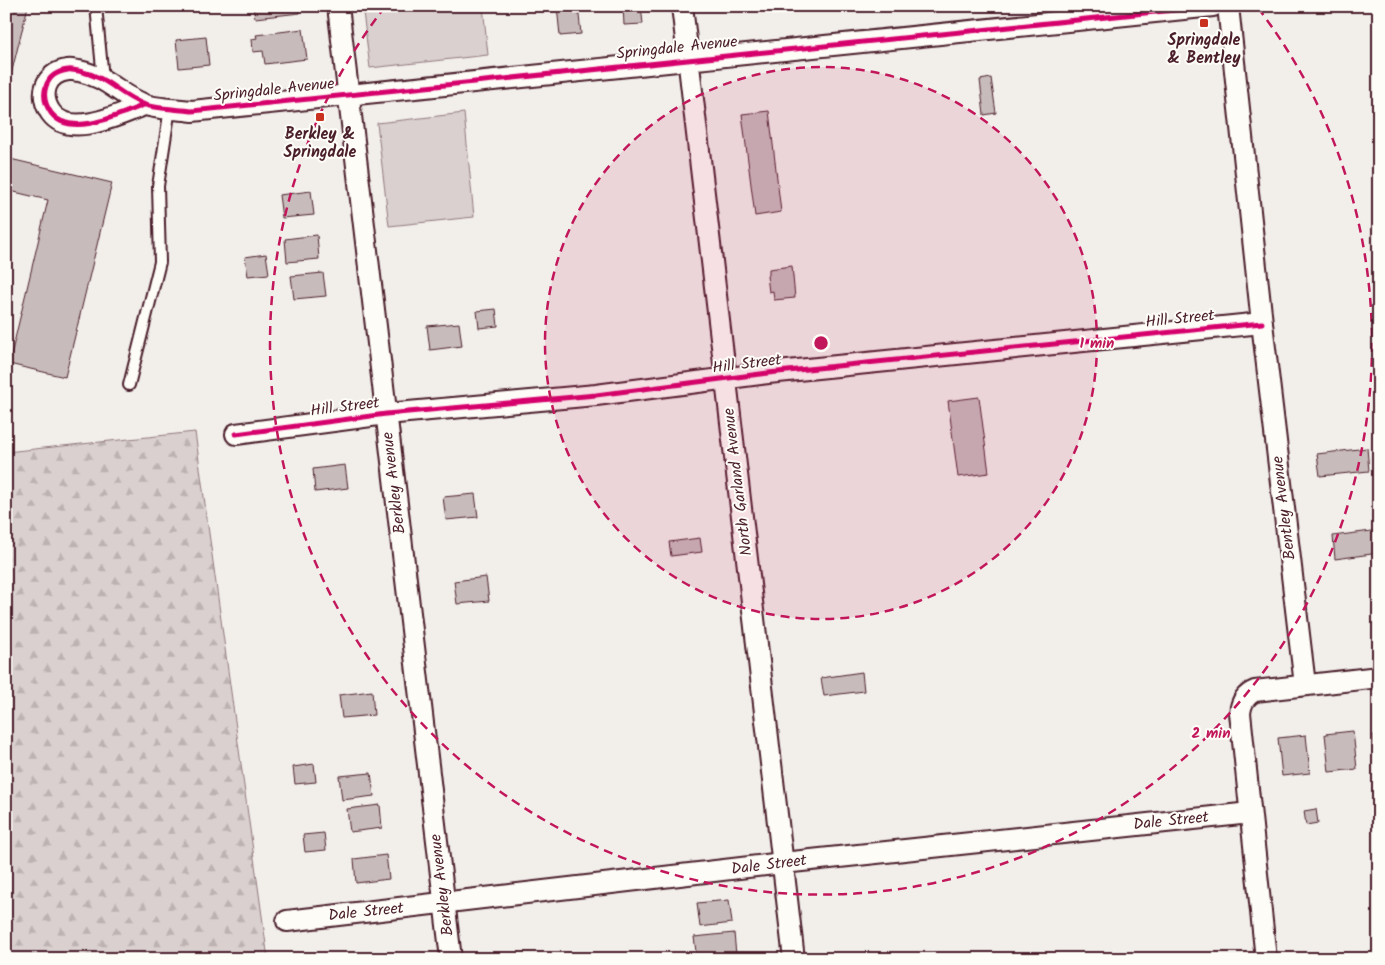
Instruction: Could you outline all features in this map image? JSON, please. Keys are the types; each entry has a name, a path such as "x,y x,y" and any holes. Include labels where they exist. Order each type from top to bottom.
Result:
{"street":[{"name":"Berkley Avenue","path":"338,6 451,959"},
{"name":"North Garland Avenue","path":"682,6 794,959"},
{"name":"Springdale Avenue","path":"144,105 97,122 66,123 54,117 45,104 44,93 47,83 56,73 69,69 93,74 144,105 192,111 1213,6"},
{"name":"Bentley Avenue","path":"1228,6 1262,323 1305,685"},
{"name":"Hill Street","path":"236,434 386,414 596,395 768,373 1262,323"},
{"path":"1266,959 1240,713 1241,707 1248,694 1255,691 1379,677"},
{"name":"Dale Street","path":"287,921 783,863 1250,812"}],"lane":[{"path":"96,6 103,79"},
{"path":"129,384 160,262 158,186 170,108"}],"green space":[{"path":"416,6 483,6 488,55 370,68 363,12"},
{"path":"464,113 474,217 389,226 377,123"},
{"path":"195,432 268,959 6,959 6,452"}],"building":[{"path":"6,6 28,6 6,95"},
{"path":"253,6 299,6 300,13 255,18"},
{"path":"557,6 578,6 581,34 560,36"},
{"path":"623,6 641,6 643,24 624,25"},
{"path":"303,29 307,59 265,64 263,51 253,52 252,39 257,38 256,35"},
{"path":"206,37 209,65 179,68 176,40"},
{"path":"991,78 996,113 984,115 980,80"},
{"path":"769,111 781,212 755,216 742,114"},
{"path":"6,158 112,183 65,377 9,364 48,200 6,190"},
{"path":"311,191 314,215 282,218 279,195"},
{"path":"317,235 319,259 287,262 285,239"},
{"path":"266,254 269,274 248,276 245,257"},
{"path":"792,266 795,298 774,300 773,291 769,292 767,276 769,275 769,269"},
{"path":"323,273 326,296 294,299 291,276"},
{"path":"496,309 498,326 479,328 477,311"},
{"path":"459,323 462,346 430,350 427,326"},
{"path":"979,397 989,473 958,477 948,401"},
{"path":"1367,448 1369,471 1320,476 1317,454"},
{"path":"345,465 348,488 315,492 313,469"},
{"path":"475,494 478,517 446,520 443,497"},
{"path":"1379,530 1379,553 1335,559 1333,536"},
{"path":"700,538 702,552 671,556 669,542"},
{"path":"486,577 489,601 457,604 454,581"},
{"path":"862,672 864,691 824,696 821,678"},
{"path":"372,691 374,715 342,718 339,695"},
{"path":"1353,731 1357,769 1329,772 1325,734"},
{"path":"1379,734 1379,783 1378,783 1373,735"},
{"path":"1306,735 1310,773 1282,776 1278,738"},
{"path":"314,764 316,782 295,784 293,767"},
{"path":"371,773 374,796 342,800 339,776"},
{"path":"380,805 382,828 350,832 347,809"},
{"path":"1316,809 1318,823 1306,825 1304,811"},
{"path":"324,833 326,850 305,852 303,835"},
{"path":"386,855 389,879 356,883 354,859"},
{"path":"729,900 732,923 700,927 697,903"},
{"path":"734,933 736,955 697,959 694,937"}],"cycle path":[{"path":"144,105 96,122 70,124 60,120 51,113 45,100 46,86 49,80 60,72 69,70 79,71 98,77 147,106 192,111 1213,6"},
{"path":"236,434 386,414 596,395 768,373 1262,323"}],"place":[{"name":"Springdale & Bentley","path":"1204,23"},
{"name":"Berkley & Springdale","path":"320,117"}]}
